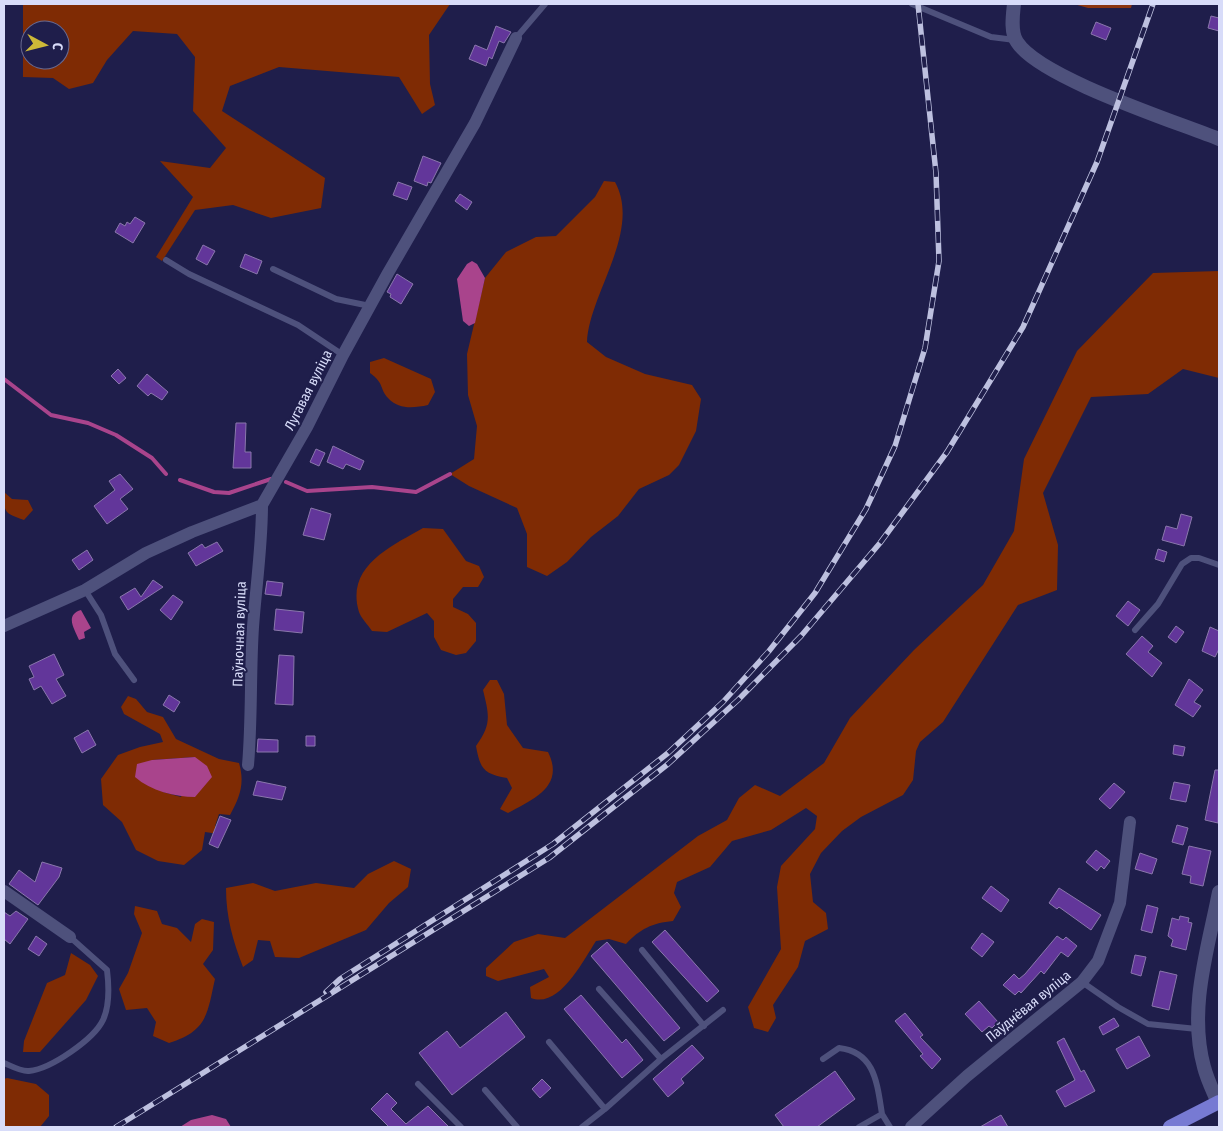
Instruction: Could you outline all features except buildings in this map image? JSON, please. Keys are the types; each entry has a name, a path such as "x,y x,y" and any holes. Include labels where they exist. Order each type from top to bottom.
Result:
{"main road":[{"path":"1170,1127 1219,1102"}],"street":[{"path":"1014,4 1015,40 1027,55 1053,72 1219,138"},
{"name":"Лугавая вуліца","path":"262,505 307,427 343,355 448,166 475,123 516,38"},
{"path":"4,626 85,590 146,554 192,532 262,505"},
{"name":"Паўночная вуліца","path":"248,765 252,717 252,645 256,576 262,535 262,505"},
{"name":"Паўднёвая вуліца","path":"911,1127 974,1070 1082,982 1098,961 1120,903 1130,822"},
{"path":"4,891 70,937"},
{"path":"1219,892 1202,978 1197,1029 1204,1067 1219,1102"}],"lane":[{"path":"516,38 545,4"},
{"path":"912,4 990,37 1015,40"},
{"path":"166,260 189,274 298,325 343,355"},
{"path":"273,269 336,299 370,306"},
{"path":"1136,630 1158,604 1182,564 1191,558 1199,558 1219,565"},
{"path":"85,590 101,615 115,654 134,680"},
{"path":"4,1063 27,1072 43,1068 81,1045 103,1020 110,988 107,970 70,937"},
{"path":"642,950 704,1026"},
{"path":"1082,982 1118,1007 1148,1024 1197,1029"},
{"path":"599,989 662,1059"},
{"path":"582,1127 723,1010"},
{"path":"549,1042 605,1109"},
{"path":"823,1059 839,1048 853,1049 863,1055 877,1080 882,1114 890,1127"},
{"path":"418,1084 460,1127"},
{"path":"485,1090 517,1127"},
{"path":"859,1127 882,1114"}],"shaded area":[{"path":"23,4 450,4 429,35 430,84 435,105 422,114 399,77 279,67 230,86 222,111 325,178 321,208 271,218 233,205 195,210 162,261 156,257 193,197 160,161 210,168 226,148 193,111 195,57 177,34 133,31 107,60 93,83 69,89 53,78 23,77 23,70 70,70 70,20 23,20"},
{"path":"1074,4 1132,4 1131,8 1088,8"},
{"path":"604,181 615,182 622,201 622,221 619,242 596,304 587,342 606,357 645,374 692,385 701,399 696,431 679,465 669,475 639,489 618,516 591,537 567,562 547,576 527,567 527,534 517,508 469,486 450,474 474,459 477,426 468,395 467,354 485,278 506,252 536,237 556,236 595,197"},
{"path":"472,261 477,264 485,278 475,323 469,326 463,321 457,279 467,264"},
{"path":"1219,271 1219,378 1183,369 1148,394 1091,397 1043,493 1058,545 1057,590 1018,605 943,722 920,742 916,751 913,780 903,795 861,817 842,831 821,853 810,874 813,902 826,913 828,929 805,941 798,967 773,1005 776,1018 768,1032 754,1028 748,1007 781,949 777,887 781,866 815,829 817,816 806,808 771,830 732,841 710,867 677,882 674,893 681,907 673,921 659,923 647,928 636,934 626,944 609,939 596,941 569,981 551,997 541,1000 531,998 530,987 549,977 544,969 498,981 486,976 486,968 514,942 538,934 565,938 698,836 727,820 739,798 755,785 780,796 824,763 850,718 914,650 983,585 1014,531 1024,459 1077,351 1153,273"},
{"path":"384,358 431,379 435,392 428,405 402,406 397,405 388,398 378,380 370,373 370,362"},
{"path":"4,492 12,499 28,500 33,510 24,520 9,514 4,504"},
{"path":"423,528 443,529 466,561 479,566 484,577 478,587 463,587 453,599 453,607 468,614 476,623 476,641 466,653 456,655 441,650 434,637 434,621 427,613 387,632 372,631 359,612 356,596 359,582 365,570 385,550"},
{"path":"81,610 91,628 84,632 85,638 79,640 73,627 72,619 76,612"},
{"path":"490,680 497,680 504,694 507,725 523,748 548,752 552,764 553,774 550,783 544,790 537,797 508,813 500,809 512,788 507,778 493,775 484,769 479,760 476,746 487,725 488,713 483,690"},
{"path":"128,696 136,699 147,712 163,717 176,739 219,759 239,763 242,777 240,790 230,815 219,814 215,826 220,829 219,834 205,832 202,850 184,865 158,861 136,850 122,822 103,805 101,779 118,755 140,747 163,742 160,734 124,714 121,707","holes":["195,757 181,797 163,792 152,760"]},
{"path":"195,757 207,766 212,777 195,797 179,796 164,792 148,786 135,777 137,764 152,760"},
{"path":"394,861 411,869 408,887 389,903 366,930 299,958 275,957 270,941 258,940 253,960 243,967 231,929 227,909 226,888 253,883 275,891 316,883 354,888 368,874"},
{"path":"135,906 157,911 162,924 177,928 191,942 195,924 202,919 214,922 213,950 203,964 215,979 207,1012 198,1027 191,1033 169,1043 153,1036 156,1022 147,1008 126,1010 119,989 128,973 142,933 134,914"},
{"path":"71,953 90,965 98,976 86,1000 40,1052 23,1052 24,1041 47,983 65,975"},
{"path":"4,1079 36,1084 49,1095 49,1116 40,1127 4,1127"},
{"path":"212,1115 226,1119 231,1127 180,1127 191,1120"}],"waterway":[{"path":"4,379 51,415 88,423 116,435 152,458 166,474"},
{"path":"286,482 307,491 372,487 416,492 450,474"},
{"path":"180,480 214,492 229,493 271,479"}],"railway":[{"path":"326,992 340,979 553,844 668,753 723,702 769,651 815,593 866,509 895,446 925,348 939,261 936,173 918,4"},
{"path":"116,1127 549,858 668,764 738,700 801,636 880,543 947,452 1023,327 1097,162 1153,4"}]}
